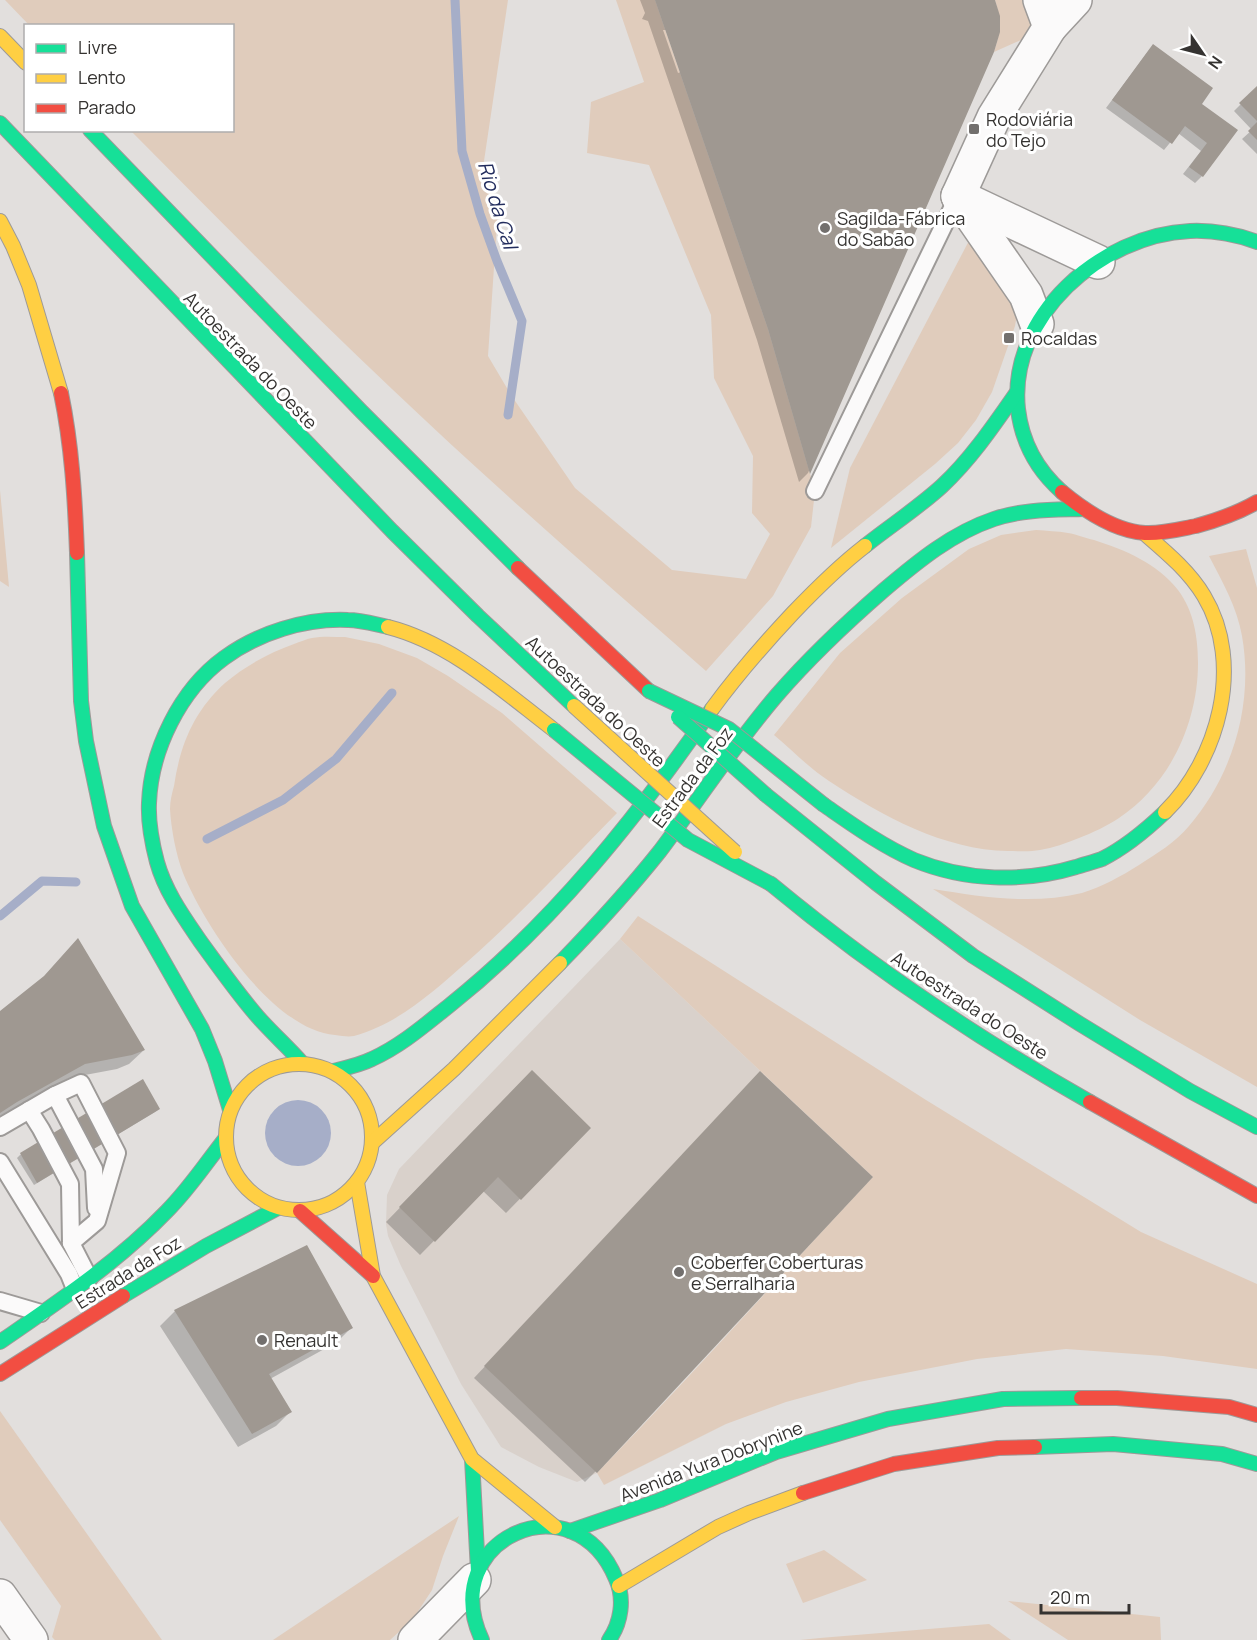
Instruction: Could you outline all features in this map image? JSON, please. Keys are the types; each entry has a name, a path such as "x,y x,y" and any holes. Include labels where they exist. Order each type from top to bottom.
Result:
{"main road":[{"path":"0,36 24,61"},
{"name":"Autoestrada do Oeste","path":"0,123 392,531 478,616 771,884 831,933 901,985 959,1023 1069,1090 1257,1196"},
{"path":"92,132 310,360 486,538 586,634 766,795 876,883 974,956 1190,1091 1257,1127"},
{"path":"0,221 29,285 58,382 67,423 75,502 81,701 86,741 105,826 132,906 202,1029 215,1061 230,1110"},
{"path":"1257,242 1217,231 1185,231 1156,236 1126,247 1098,262 1074,279 1037,324 1020,366 1017,392 1022,431 1035,462 1054,487 1084,509 1112,524 1144,533 1183,528 1215,521 1257,502"},
{"name":"Estrada da Foz","path":"333,1071 356,1066 379,1056 416,1032 461,998 508,955 606,848 671,768 735,679 796,609 862,548 917,507 950,478 982,444 1017,392"},
{"name":"Estrada da Foz","path":"372,1143 469,1056 535,991 642,873 766,710 820,648 861,609 904,572 942,545 977,525 1011,514 1043,510 1084,509"},
{"path":"649,691 729,729 824,805 867,836 908,858 947,872 983,877 1030,878 1069,870 1106,857 1142,833 1170,808 1194,776 1220,713 1224,679 1220,637 1212,609 1199,587 1175,560 1144,533"},
{"path":"302,1063 267,1027 237,991 190,927 169,892 158,864 151,835 149,801 155,764 167,731 188,695 211,669 240,647 268,634 302,624 333,619 367,622 404,631 436,646 466,664 554,730 688,840 771,884"},
{"path":"302,1063 318,1065 333,1071 350,1084 363,1101 371,1121 372,1143 367,1163 357,1182 342,1197 322,1207 300,1211 278,1208 257,1198 240,1182 229,1162 225,1139 230,1110 241,1090 258,1075 279,1065 302,1063"},
{"name":"Estrada da Foz","path":"0,1342 124,1252 175,1203 225,1139"},
{"path":"357,1182 372,1276"},
{"name":"Estrada da Foz","path":"0,1374 174,1264 223,1235 278,1208"},
{"path":"300,1211 372,1276 472,1459 555,1527"},
{"name":"Avenida Yura Dobrynine","path":"570,1531 660,1500 776,1452 888,1419 1003,1399 1117,1398 1229,1407 1257,1415"},
{"path":"619,1586 718,1527 748,1513 894,1464 998,1448 1113,1444 1222,1454 1257,1464"},
{"path":"472,1459 476,1575 471,1600 473,1619 482,1640"},
{"path":"476,1575 490,1551 509,1536 531,1528 555,1527 588,1539 602,1552 613,1568 619,1586 619,1617 609,1640"}],"street":[{"path":"958,196 1045,14 1075,0"},
{"path":"958,196 1098,262"},
{"path":"958,196 1026,295 1037,324"},
{"path":"415,1640 476,1575"},
{"path":"0,1596 31,1640"}],"lane":[{"path":"815,491 958,196"},
{"path":"0,1127 55,1095 81,1083 117,1153 97,1221 71,1243"},
{"path":"55,1095 94,1169 97,1221"},
{"path":"29,1110 70,1184 71,1243 89,1278"},
{"path":"0,1162 69,1274 75,1288"},
{"path":"0,1301 41,1313"}],"shaded area":[{"path":"5,0 508,0 484,161 498,208 488,356 511,395 575,488 672,570 746,579 770,534 752,513 753,456 714,378 711,315 649,165 587,153 591,102 644,82 616,0 655,0 768,329 815,491 811,527 773,596 706,671 430,425 293,293 132,132 234,132 234,24 28,24"},
{"path":"995,0 1075,0 1050,27 994,52 1000,26"},
{"path":"972,235 1011,290 1017,314 992,392 976,420 958,443 831,548 850,468"},
{"path":"0,490 9,587 0,581"},
{"path":"1036,530 1074,534 1129,553 1150,565 1170,581 1188,607 1196,634 1198,663 1193,708 1178,750 1153,788 1137,804 1104,827 1055,847 1008,851 960,845 914,829 870,807 822,776 774,735 840,653 902,598 969,549 1001,535"},
{"path":"1246,549 1257,588 1257,1087 1140,1020 933,889 989,897 1026,899 1064,897 1082,893 1119,877 1166,847 1184,832 1218,784 1228,761 1242,712 1245,687 1245,661 1240,625 1209,556"},
{"path":"345,637 379,644 417,658 448,676 502,713 617,813 544,889 442,984 400,1015 370,1031 354,1036 335,1035 312,1029 288,1015 265,996 244,972 224,947 207,920 183,873 174,841 170,809 180,757 190,730 205,705 225,683 266,656 305,640"},
{"path":"638,916 926,1100 1141,1232 1257,1284 1257,1369 1163,1356 1066,1349 977,1359 859,1382 786,1402 726,1424 604,1485 597,1473 873,1177 620,939"},
{"path":"620,939 873,1177 597,1473 577,1482 539,1467 501,1447 461,1384 401,1266 388,1236 387,1195 399,1169"},
{"path":"0,1411 162,1640 55,1640 52,1637 61,1606 0,1520"},
{"path":"459,1516 432,1590 413,1619 390,1640 273,1640"},
{"path":"824,1550 867,1580 803,1603 786,1564"},
{"path":"1008,1601 1160,1617 1161,1640 1068,1640"},
{"path":"989,1624 1011,1640 800,1640 820,1638"}],"water":[{"path":"298,1100 311,1103 321,1110 328,1120 331,1133 328,1146 321,1156 311,1163 298,1166 285,1163 275,1156 268,1146 265,1133 268,1120 275,1110 285,1103"}],"building":[{"name":"Sagilda-Fábrica do Sabão","path":"655,0 995,0 1000,16 1000,32 994,52 810,474 768,329"},
{"path":"1153,44 1213,88 1202,104 1238,130 1203,177 1189,167 1207,143 1185,126 1172,144 1112,100"},
{"path":"1257,86 1257,121 1239,103"},
{"path":"1257,122 1257,140 1248,131"},
{"path":"78,938 145,1050 132,1055 85,1064 0,1113 0,1011 44,976"},
{"path":"532,1070 591,1128 521,1200 498,1177 435,1242 399,1207"},
{"name":"Coberfer Coberturas e Serralharia","path":"760,1071 873,1177 597,1473 484,1366"},
{"path":"143,1079 160,1109 37,1183 20,1153"},
{"name":"Renault","path":"307,1245 353,1328 269,1374 292,1412 252,1434 174,1310"}],"waterway":[{"name":"Rio da Cal","path":"455,0 462,151 480,214 522,321 508,415"},
{"path":"207,839 283,800 336,759 392,693"},
{"name":"Rio da Cal","path":"0,916 42,881 76,882"}],"traffic: fast":[{"path":"0,123 392,531 574,706"},
{"path":"92,132 361,411 518,568"},
{"path":"1062,492 1045,475 1032,455 1023,433 1018,409 1019,375 1028,343 1045,313 1067,287 1094,265 1124,247 1157,236 1190,231 1232,235 1257,242"},
{"path":"865,546 953,476 982,441 1017,392"},
{"path":"560,963 648,866 746,733 777,695 802,667 884,590 949,540 979,525 1016,513 1084,509"},
{"path":"77,553 81,701 86,741 104,826 132,906 202,1029 215,1061 230,1110"},
{"path":"302,1063 243,999 181,913 160,873 151,833 149,810 155,762 181,704 208,671 237,649 267,634 315,622 353,620 388,627"},
{"path":"649,691 729,729 824,805"},
{"path":"333,1071 367,1061 403,1041 488,973 524,939 559,903 624,828 712,709"},
{"path":"678,717 766,795"},
{"path":"554,730 688,840 771,884"},
{"path":"766,795 876,883 973,956 1190,1091 1257,1127"},
{"path":"824,805 879,842 914,860 953,872 994,877 1036,876 1102,859 1135,838 1165,812"},
{"path":"771,884 886,973 1007,1053 1090,1102"},
{"path":"0,1342 87,1281 148,1230 183,1194 225,1139"},
{"path":"123,1296 206,1246 278,1208"},
{"path":"570,1531 660,1500 776,1452 888,1419 1003,1399 1081,1398"},
{"path":"1035,1447 1113,1444 1222,1454 1257,1464"},
{"path":"472,1459 478,1571"},
{"path":"482,1640 473,1604 477,1574 493,1549 516,1533 543,1527 571,1531 596,1548 616,1579 621,1603 619,1619 609,1640"}],"traffic: slow":[{"path":"0,36 24,61"},
{"path":"0,221 29,285 61,393"},
{"path":"1144,533 1177,562 1198,587 1216,623 1223,651 1224,681 1220,710 1211,739 1184,791 1165,812"},
{"path":"712,709 793,613 865,546"},
{"path":"388,627 411,634 455,656 496,684 554,730"},
{"path":"574,706 735,852"},
{"path":"372,1143 454,1069 560,963"},
{"path":"299,1064 327,1069 351,1085 367,1109 372,1137 367,1165 351,1189 327,1205 299,1210 271,1205 247,1189 231,1165 226,1137 231,1109 247,1085 271,1069 299,1064"},
{"path":"357,1182 373,1276 472,1459 555,1527"},
{"path":"619,1586 718,1527 803,1493"}],"traffic: jam":[{"path":"61,393 68,433 77,553"},
{"path":"1062,492 1090,513 1111,524 1145,533 1196,526 1228,516 1257,502"},
{"path":"518,568 649,691"},
{"path":"1090,1102 1257,1196"},
{"path":"300,1211 373,1276"},
{"path":"0,1374 123,1296"},
{"path":"1081,1398 1117,1398 1229,1407 1257,1415"},
{"path":"803,1493 894,1464 998,1448 1035,1447"}],"place":[{"name":"Rodoviária do Tejo","path":"974,129"},
{"name":"Sagilda-Fábrica do Sabão","path":"825,228"},
{"name":"Rocaldas","path":"1009,338"},
{"name":"Coberfer Coberturas e Serralharia","path":"679,1272"},
{"name":"Renault","path":"262,1340"}]}
